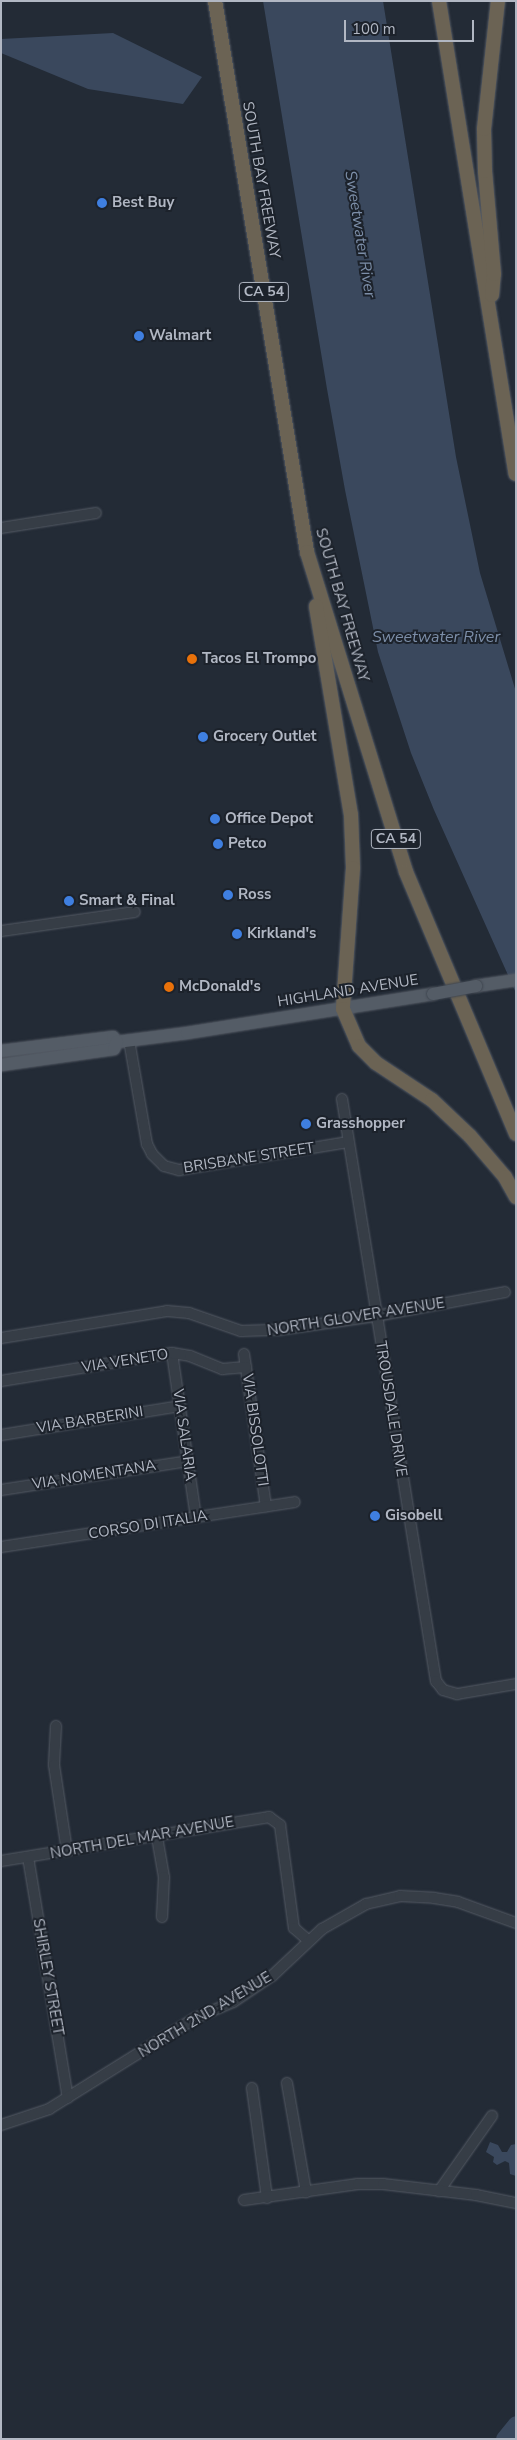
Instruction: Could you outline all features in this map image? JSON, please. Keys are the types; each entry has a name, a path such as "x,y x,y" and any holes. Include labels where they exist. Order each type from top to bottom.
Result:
{"highway":[{"path":"210,1 219,32"},
{"name":"SOUTH BAY FREEWAY","path":"215,1 307,552 406,872 516,1134"},
{"path":"439,1 479,241 489,323 516,474"},
{"path":"489,323 494,274 485,171 484,129 498,1"},
{"path":"307,552 352,815 353,868 343,1009 359,1046 376,1063 432,1100 464,1130 504,1177 516,1197"}],"main road":[{"name":"HIGHLAND AVENUE","path":"123,1041 155,1038 343,1009 516,980"},
{"path":"1,1051 113,1037 123,1041 114,1049 1,1066"}],"street":[{"path":"1,528 96,512"},
{"path":"1,931 135,912"},
{"name":"BRISBANE STREET","path":"123,1041 147,1144 152,1154 164,1166 180,1170 348,1142"},
{"name":"TROUSDALE DRIVE","path":"342,1099 434,1669 440,1688 449,1694 516,1684"},
{"name":"NORTH GLOVER AVENUE","path":"1,1338 167,1311 189,1313 241,1331 252,1332 376,1316 505,1292"},
{"name":"VIA VENETO","path":"1,1381 172,1353 190,1356 222,1369 246,1367"},
{"name":"VIA SALARIA","path":"172,1353 196,1517"},
{"name":"VIA BISSOLOTTI","path":"244,1354 266,1506"},
{"name":"VIA BARBERINI","path":"1,1435 180,1406"},
{"name":"VIA NOMENTANA","path":"1,1490 188,1461"},
{"name":"CORSO DI ITALIA","path":"1,1547 295,1502"},
{"path":"56,1726 54,1765 67,1851"},
{"name":"NORTH DEL MAR AVENUE","path":"1,1861 157,1837 253,1818 269,1817 280,1825 294,1928 308,1940"},
{"path":"157,1837 165,1888 162,1917"},
{"name":"SHIRLEY STREET","path":"28,1857 68,2098"},
{"name":"NORTH 2ND AVENUE","path":"1,2124 49,2109 203,2014 236,2000 272,1976 308,1940 343,1915 366,1904 400,1896 458,1902 516,1923"},
{"path":"287,2083 306,2192"},
{"path":"252,2088 267,2198"},
{"path":"439,2191 492,2116"},
{"path":"244,2200 358,2184 383,2184 476,2195 516,2203"}],"water":[{"name":"Sweetwater River","path":"263,1 383,1 456,457 480,573 516,692 516,993 434,810 411,753 378,652 345,490 327,389"},
{"path":"113,33 202,77 183,104 88,89 1,53 1,39"},
{"path":"490,2142 498,2145 502,2152 507,2152 511,2145 516,2144 516,2176 510,2174 509,2163 505,2161 497,2165 493,2162 494,2157 486,2152"}],"waterway":[{"name":"Sweetwater River","path":"504,2439 516,2424"}],"place":[{"name":"Best Buy","path":"102,203"},
{"name":"Walmart","path":"139,336"},
{"name":"Tacos El Trompo","path":"192,659"},
{"name":"Grocery Outlet","path":"203,737"},
{"name":"Office Depot","path":"215,819"},
{"name":"Petco","path":"218,844"},
{"name":"Ross","path":"228,895"},
{"name":"Smart & Final","path":"69,901"},
{"name":"Kirkland's","path":"237,934"},
{"name":"McDonald's","path":"169,987"},
{"name":"Grasshopper","path":"306,1124"},
{"name":"Gisobell","path":"375,1516"}]}
